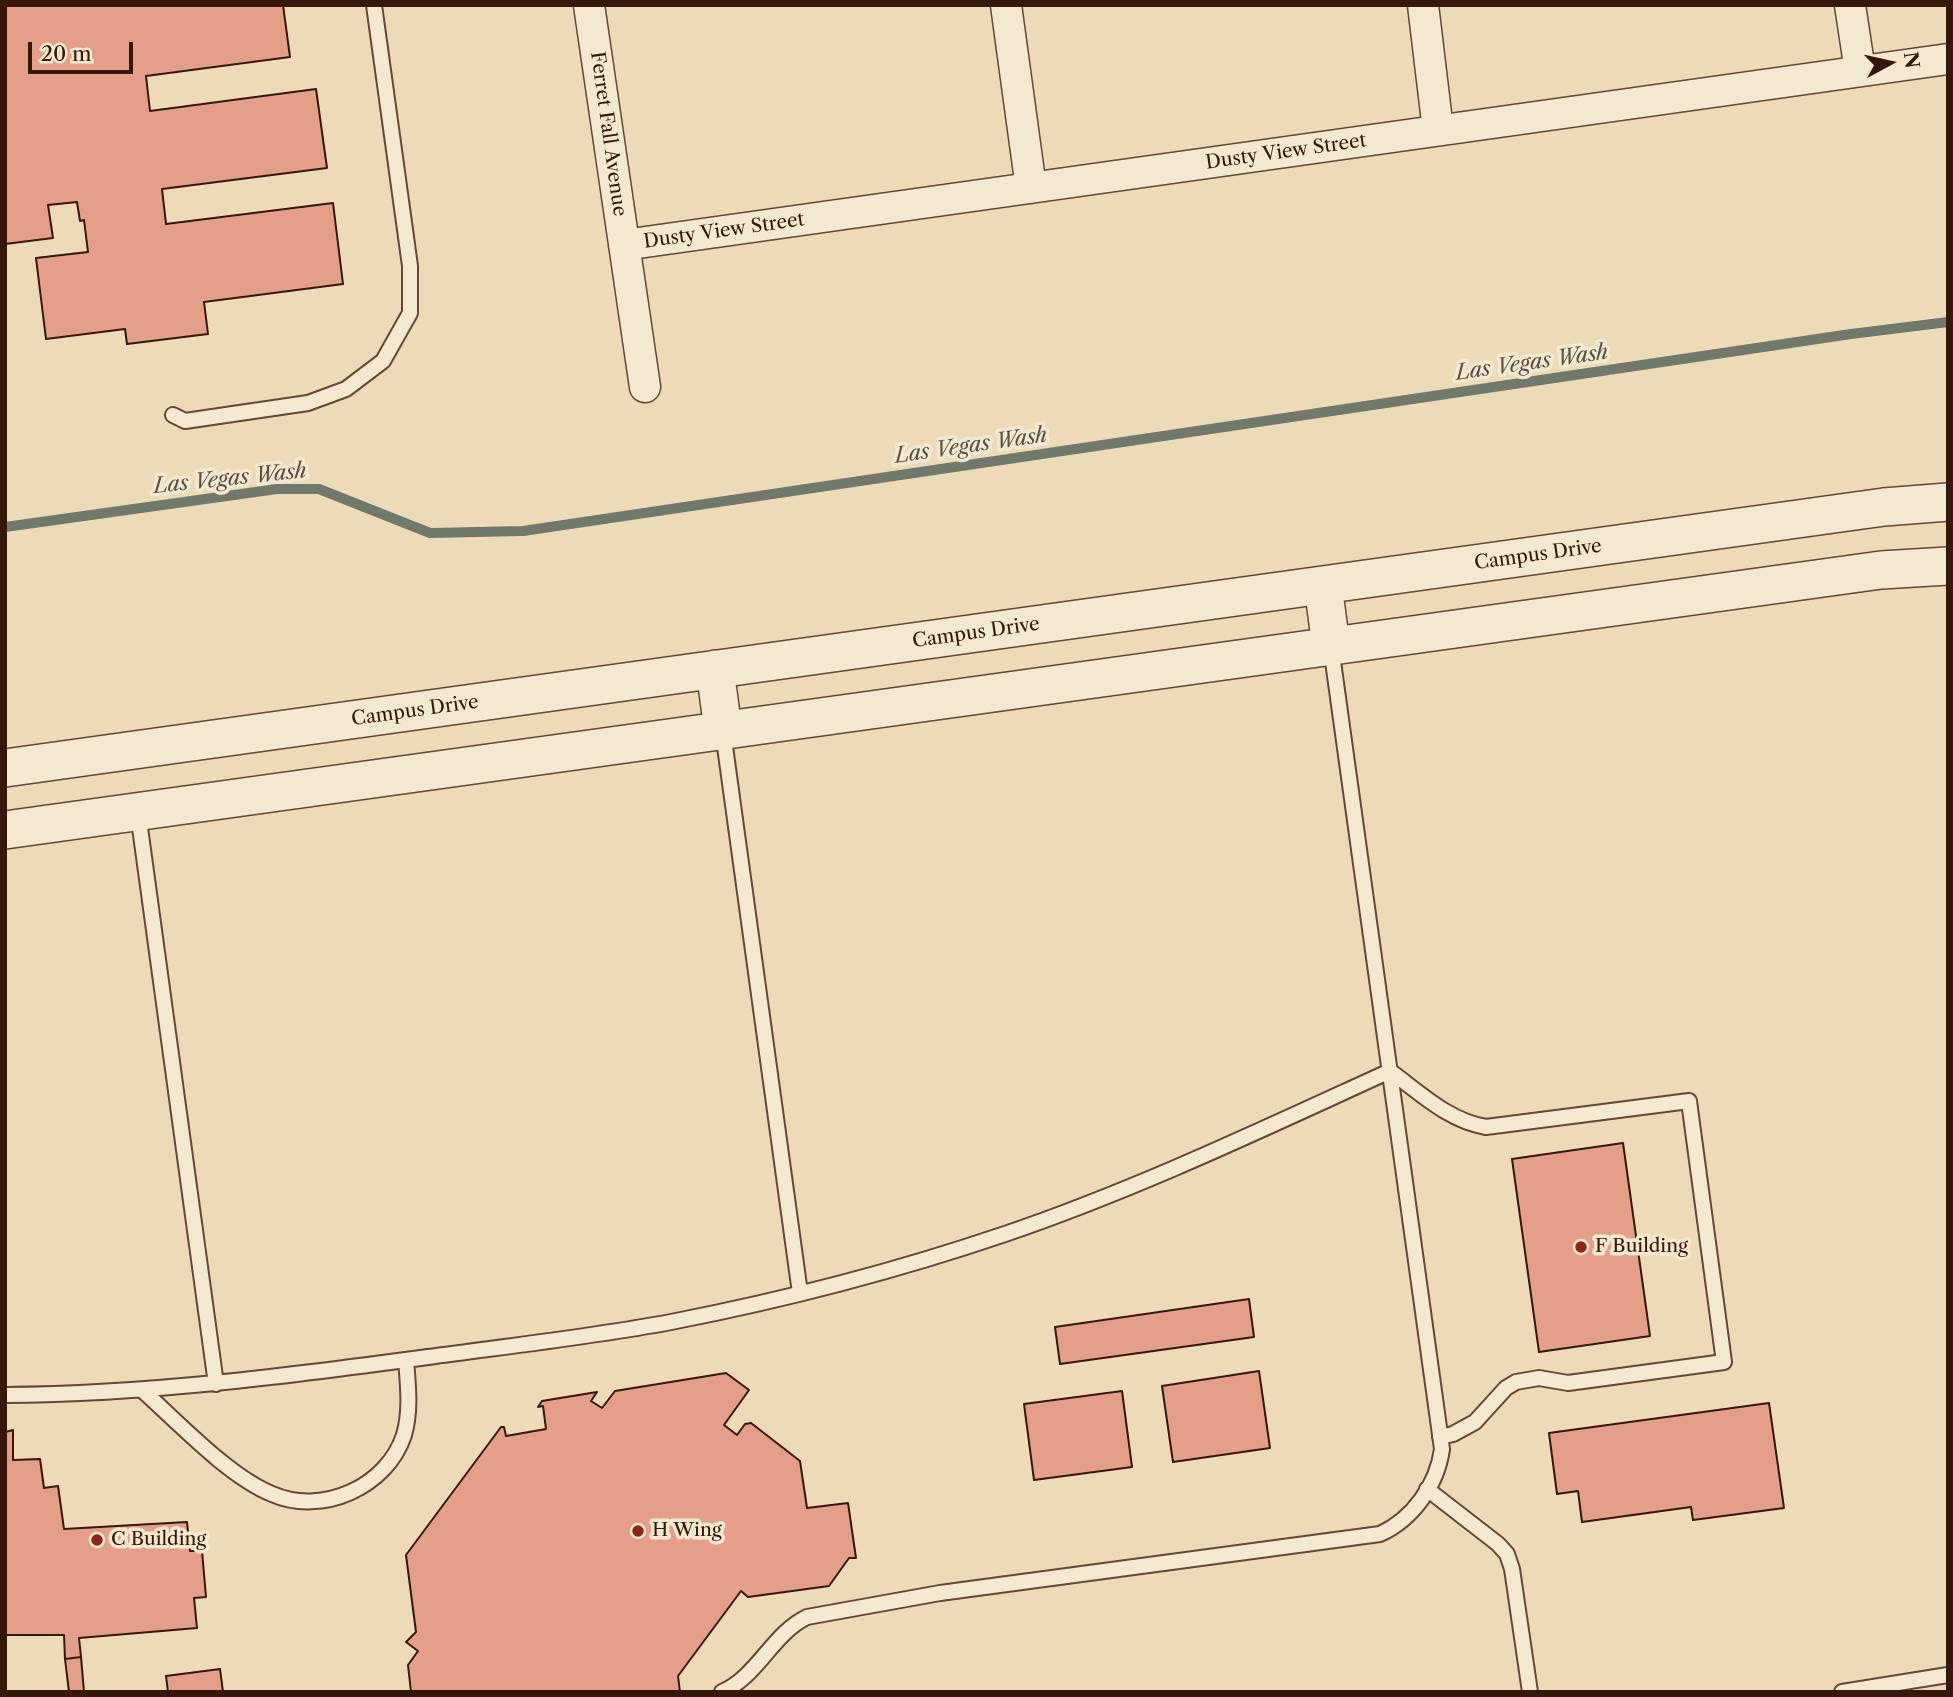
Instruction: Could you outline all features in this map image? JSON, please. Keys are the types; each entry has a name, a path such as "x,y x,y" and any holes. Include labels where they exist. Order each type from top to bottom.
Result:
{"street":[{"name":"Ferret Fall Avenue","path":"589,5 645,387"},
{"path":"1006,5 1031,188"},
{"path":"1423,5 1438,130"},
{"path":"1850,5 1860,71"},
{"name":"Dusty View Street","path":"624,245 1948,59"},
{"name":"Campus Drive","path":"5,768 1884,507 1948,502"},
{"path":"5,830 1881,570 1948,566"},
{"path":"1323,585 1331,646"},
{"path":"715,669 723,730"}],"lane":[{"path":"173,415 186,421 309,403 346,389 383,361 410,313 410,266 374,5"},
{"path":"722,1692 742,1680 786,1632 797,1622 807,1618 940,1593 1373,1536 1394,1528 1403,1521 1436,1476 1442,1449 1331,646"},
{"path":"723,730 800,1293"},
{"path":"138,812 216,1384"},
{"path":"5,1395 142,1390 216,1384 648,1326 732,1310 925,1260 1081,1208 1195,1161 1390,1071"},
{"path":"1390,1071 1457,1119 1486,1127 1689,1101 1724,1362 1569,1382 1539,1378 1516,1382 1506,1388 1475,1423 1440,1437"},
{"path":"142,1390 238,1475 272,1494 289,1500 310,1502 332,1499 365,1485 393,1456 403,1436 407,1419 406,1360"},
{"path":"1427,1489 1507,1554 1512,1569 1530,1692"},
{"path":"1842,1692 1948,1675"}],"building":[{"path":"5,5 283,5 290,57 146,76 150,111 316,89 327,168 162,189 166,224 333,203 343,284 204,302 208,334 127,344 125,329 46,339 36,258 88,252 84,220 80,221 77,202 48,205 53,238 5,244"},
{"name":"F Building","path":"1623,1143 1650,1336 1539,1352 1512,1159"},
{"path":"1249,1299 1254,1337 1060,1364 1055,1327"},
{"path":"1259,1371 1270,1448 1173,1462 1162,1386"},
{"name":"H Wing","path":"726,1373 749,1390 724,1425 737,1435 745,1424 751,1423 800,1461 807,1508 848,1503 856,1558 849,1558 829,1586 748,1597 741,1591 678,1676 680,1692 411,1692 408,1665 418,1651 406,1642 416,1632 406,1555 501,1427 504,1427 506,1436 546,1429 543,1406 538,1407 542,1401 597,1392 591,1401 602,1408 615,1391"},
{"path":"1122,1391 1132,1467 1034,1480 1024,1404"},
{"path":"1769,1403 1784,1508 1693,1520 1691,1507 1582,1522 1578,1491 1557,1494 1549,1433"},
{"name":"C Building","path":"13,1430 13,1460 40,1459 44,1488 58,1486 64,1529 187,1522 190,1551 202,1551 206,1597 194,1598 197,1628 79,1638 81,1657 65,1659 64,1635 5,1635 5,1432"},
{"path":"81,1657 84,1692 69,1692 65,1659"},
{"path":"220,1669 223,1692 168,1692 166,1676"}],"waterway":[{"name":"Las Vegas Wash","path":"5,527 277,489 319,489 430,533 523,531 1851,334 1948,322"}],"place":[{"name":"F Building","path":"1581,1247"},
{"name":"H Wing","path":"638,1531"},
{"name":"C Building","path":"97,1540"}]}
